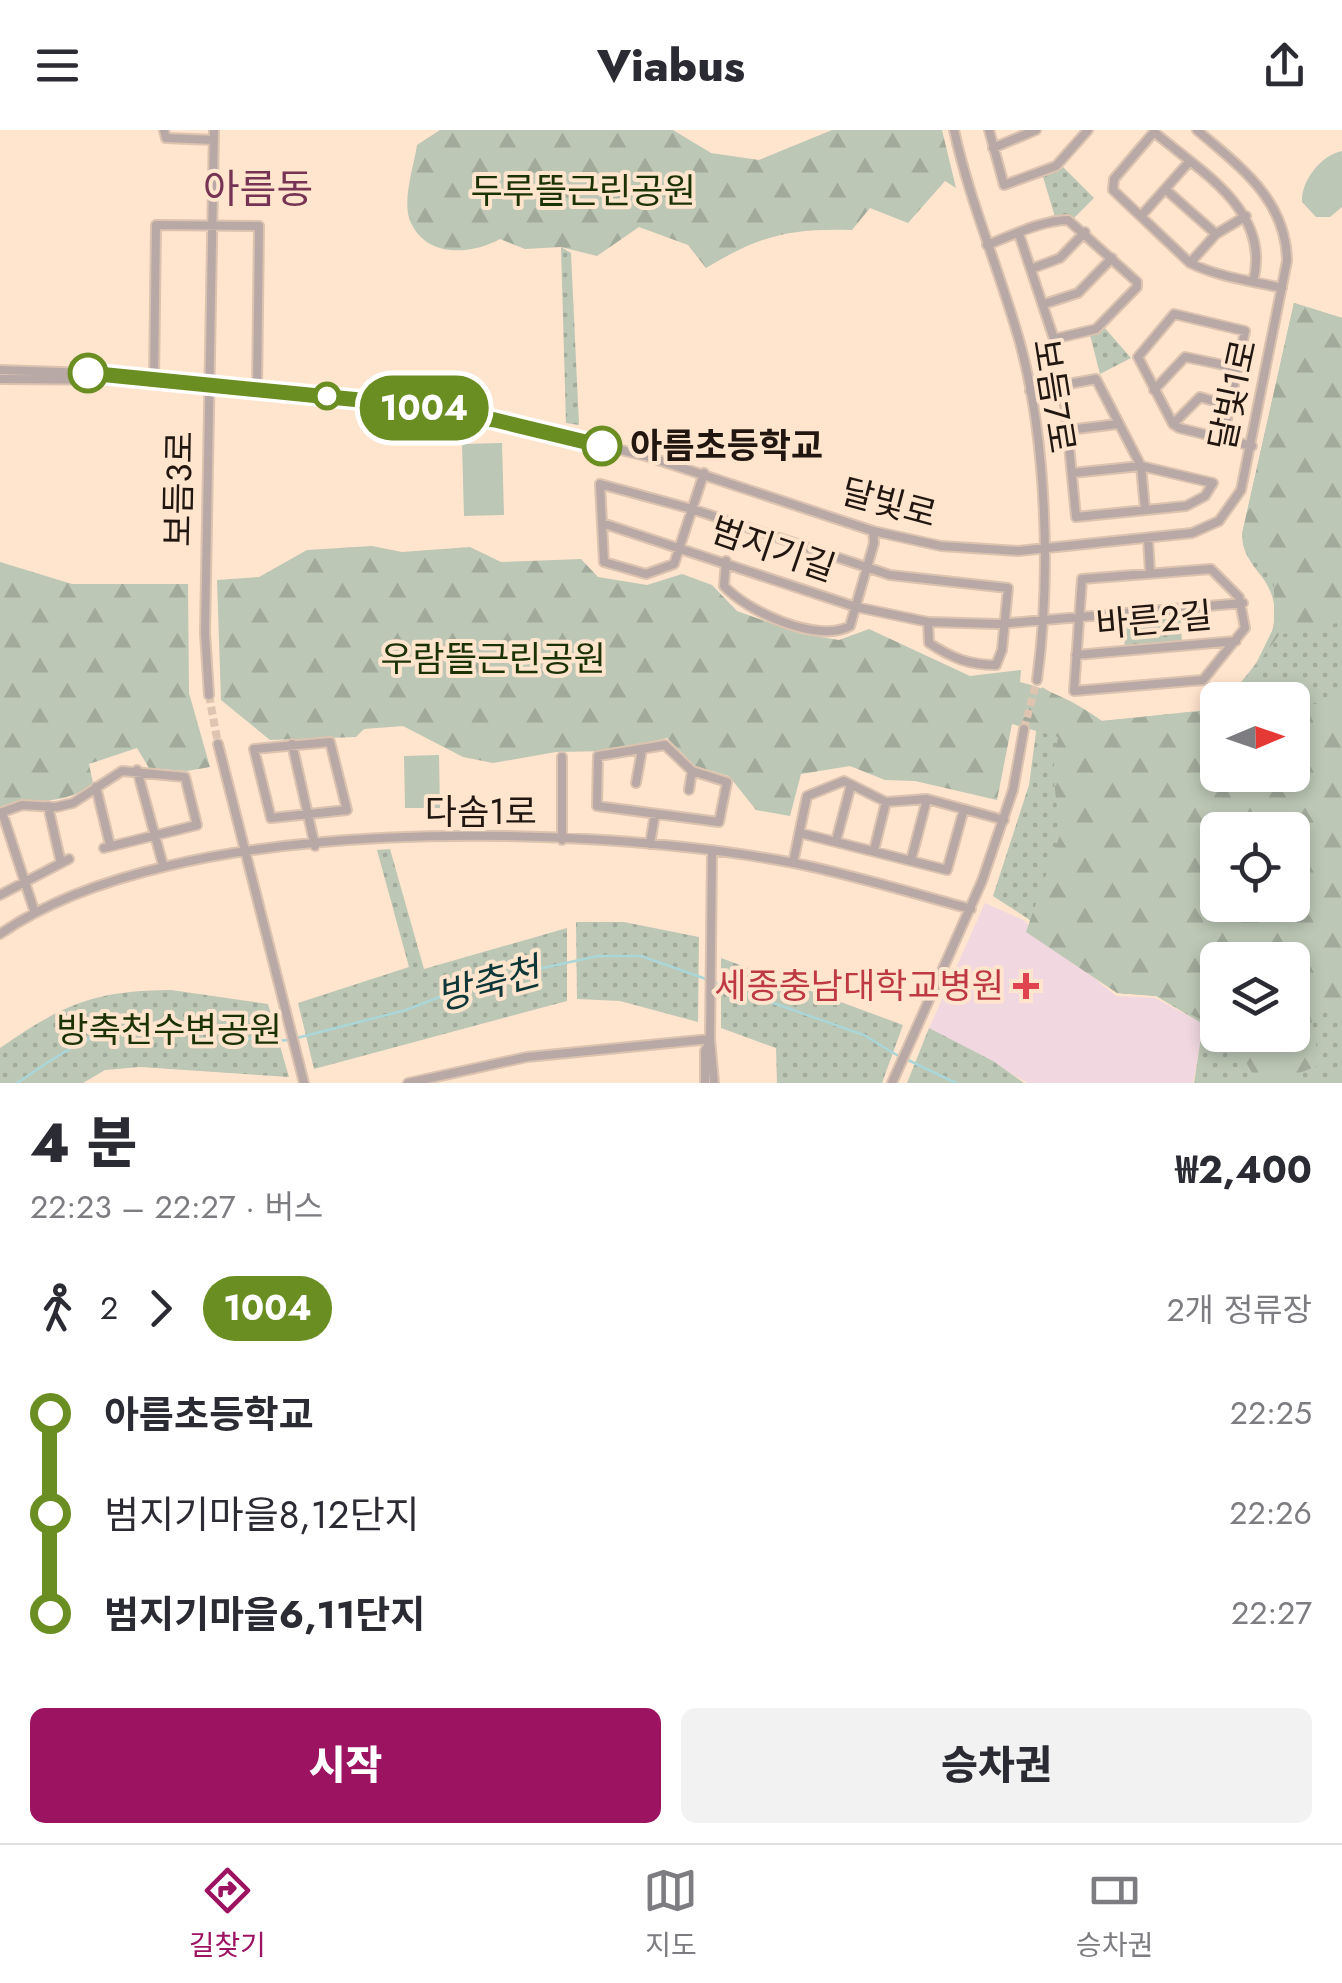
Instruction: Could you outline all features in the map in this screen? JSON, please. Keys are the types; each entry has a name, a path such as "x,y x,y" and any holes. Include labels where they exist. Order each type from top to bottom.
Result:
{"street":[{"path":"164,130 166,138 214,135"},
{"name":"보듬7로","path":"954,130 1016,330 1030,391 1045,548 1044,620 1037,680"},
{"path":"989,130 1004,185 1056,166 1088,130"},
{"path":"994,148 1036,130"},
{"name":"달빛1로","path":"1045,548 1200,531 1227,514 1241,490 1282,288 1286,240 1271,200 1197,130"},
{"path":"1253,282 1258,247 1246,216 1154,132 1112,183 1113,190 1190,263 1253,282 1282,288"},
{"name":"보듬3로","path":"209,694 205,632 214,135"},
{"path":"1141,216 1189,162"},
{"path":"1165,189 1216,234"},
{"path":"1190,263 1216,234 1246,216"},
{"path":"987,245 1019,234 1061,220 1074,222 1137,287 1096,329 1054,339 1019,234"},
{"path":"154,381 156,225 258,226 257,390"},
{"path":"1031,268 1060,258 1085,232"},
{"path":"1044,304 1078,294 1112,258"},
{"path":"1224,438 1245,330 1176,314 1138,353 1172,424 1252,446"},
{"path":"1154,390 1185,357 1238,368"},
{"name":"달빛로","path":"0,370 120,374 135,380"},
{"name":"달빛로","path":"0,379 154,381 380,402 495,420 704,473 873,531 956,547 1045,548"},
{"path":"1030,391 1096,380 1140,466 1144,509"},
{"path":"1064,384 1068,430 1076,517 1196,502 1213,483 1140,466 1072,473"},
{"path":"1172,424 1200,397 1230,406"},
{"path":"1068,430 1118,424"},
{"path":"602,523 604,562 646,574 674,564 704,473"},
{"name":"범지기길","path":"1006,624 1008,588 933,583 867,569 692,509 600,484 602,523 856,607 928,622 1006,624 1241,600"},
{"path":"726,561 724,586 740,604 790,623 842,630 850,626 856,607 873,531"},
{"path":"1148,538 1150,572"},
{"path":"1211,569 1241,600 1245,628 1203,680 1074,691 1082,579 1211,569"},
{"path":"928,622 929,643 961,662 979,665 1000,663 1006,624"},
{"name":"바른2길","path":"1076,655 1236,640"},
{"path":"892,1081 971,909 1004,820 1024,729"},
{"path":"330,742 347,810 309,814 271,818 254,749 330,742"},
{"path":"218,744 304,1083"},
{"path":"292,744 315,846"},
{"path":"665,744 692,770 727,782 719,822 597,806 598,756 665,744"},
{"path":"636,784 642,750"},
{"path":"562,757 562,840"},
{"path":"136,770 162,865"},
{"path":"34,910 1,813 22,805 73,802 122,771 136,770 185,777 201,825 107,847 96,788"},
{"path":"689,790 692,770"},
{"path":"793,863 808,796 832,782 851,785 886,802 926,799 1004,820"},
{"path":"836,841 851,785"},
{"path":"911,860 926,799"},
{"path":"874,850 886,802"},
{"path":"0,894 65,861 48,806"},
{"path":"800,834 946,870 964,809"},
{"path":"650,844 655,814"},
{"name":"다솜1로","path":"0,934 34,910 92,885 162,865 243,852 378,840 650,844 793,863 971,909"},
{"path":"712,853 710,1040 714,1083"},
{"path":"408,1083 527,1058 710,1040"},
{"path":"705,1083 705,1051 710,1040"}],"shaded area":[{"name":"세종충남대학교병원","path":"985,903 1023,920 1116,996 1155,998 1200,1022 1200,1045 1193,1083 1028,1083 929,1028"}],"green space":[{"name":"두루뜰근린공원","path":"440,130 673,130 711,153 759,160 832,130 942,130 956,188 945,181 908,223 870,208 852,230 775,236 706,268 688,245 639,227 597,256 561,247 525,249 500,239 477,248 452,250 428,243 419,235 407,205 417,145"},
{"path":"1342,151 1342,207 1330,217 1316,217 1302,202 1305,186 1320,163"},
{"path":"1063,167 1094,198 1074,218 1055,217 1043,177"},
{"path":"561,247 571,253 579,425 566,423"},
{"path":"1294,303 1342,318 1342,1083 1194,1083 1200,1044 1200,1052 1310,1052 1310,942 1200,942 1200,1022 1156,996 1117,993 1027,918 993,896 1029,785 1042,687 1102,721 1200,711 1200,792 1310,792 1310,682 1241,682 1269,640 1275,611 1272,596 1243,544 1242,534"},
{"path":"1294,303 1342,318 1342,622 1279,635 1254,668 1274,627 1274,575 1242,534"},
{"path":"1104,327 1131,358 1100,374 1090,335"},
{"path":"502,443 504,515 464,516 462,444"},
{"name":"우람뜰근린공원","path":"372,546 402,552 470,547 501,562 581,559 598,577 647,585 682,574 712,585 737,611 801,634 839,640 869,629 970,676 1021,670 1020,682 1063,697 1101,721 1200,712 1200,792 1310,792 1310,704 1342,701 1342,1005 1311,1018 1320,1065 1273,1083 1258,1083 1240,1052 1310,1052 1310,942 1200,942 1200,1019 1156,996 1117,993 1026,932 1060,835 1053,772 1058,737 1012,724 997,800 915,781 885,780 850,766 801,774 790,816 756,810 729,776 695,766 667,738 609,751 556,752 493,763 463,757 403,726 364,729 356,737 270,740 221,700 217,580 259,577 307,550"},
{"path":"0,562 72,584 188,584 189,693 210,767 187,771 149,768 137,748 89,764 93,783 71,796 0,808"},
{"path":"1180,613 1182,642 1125,647 1122,617"},
{"path":"439,755 440,808 405,808 404,756"},
{"name":"방축천수변공원","path":"390,849 424,969 567,928 567,1001 314,1069 298,1003 409,967 377,850"},
{"path":"576,922 624,922 699,937 698,1022 620,1001 577,999"},
{"path":"721,958 903,1025 882,1083 777,1083 776,1048 721,1028"},
{"name":"방축천수변공원","path":"171,990 268,1004 289,1077 140,1067 105,1070 83,1083 0,1083 0,1048 61,1011 99,997"},
{"path":"929,1028 993,1061 1024,1083 907,1083"}],"waterway":[{"name":"방축천","path":"17,1083 97,1035 140,1024 163,1023 251,1039 289,1040 406,1010 478,982 598,956 641,956 706,979"},
{"name":"방축천","path":"713,982 864,1035 900,1057"},
{"name":"방축천","path":"908,1060 956,1083"}],"tunnel":[{"path":"1024,729 1037,680"},
{"path":"209,695 218,744"}],"bus line":[{"name":"1004","path":"88,373 380,402 495,420 602,446"}],"place":[{"name":"아름초등학교","path":"602,446"},
{"name":"세종충남대학교병원","path":"1026,986"}],"district":[{"name":"아름동","path":"258,189"}]}
